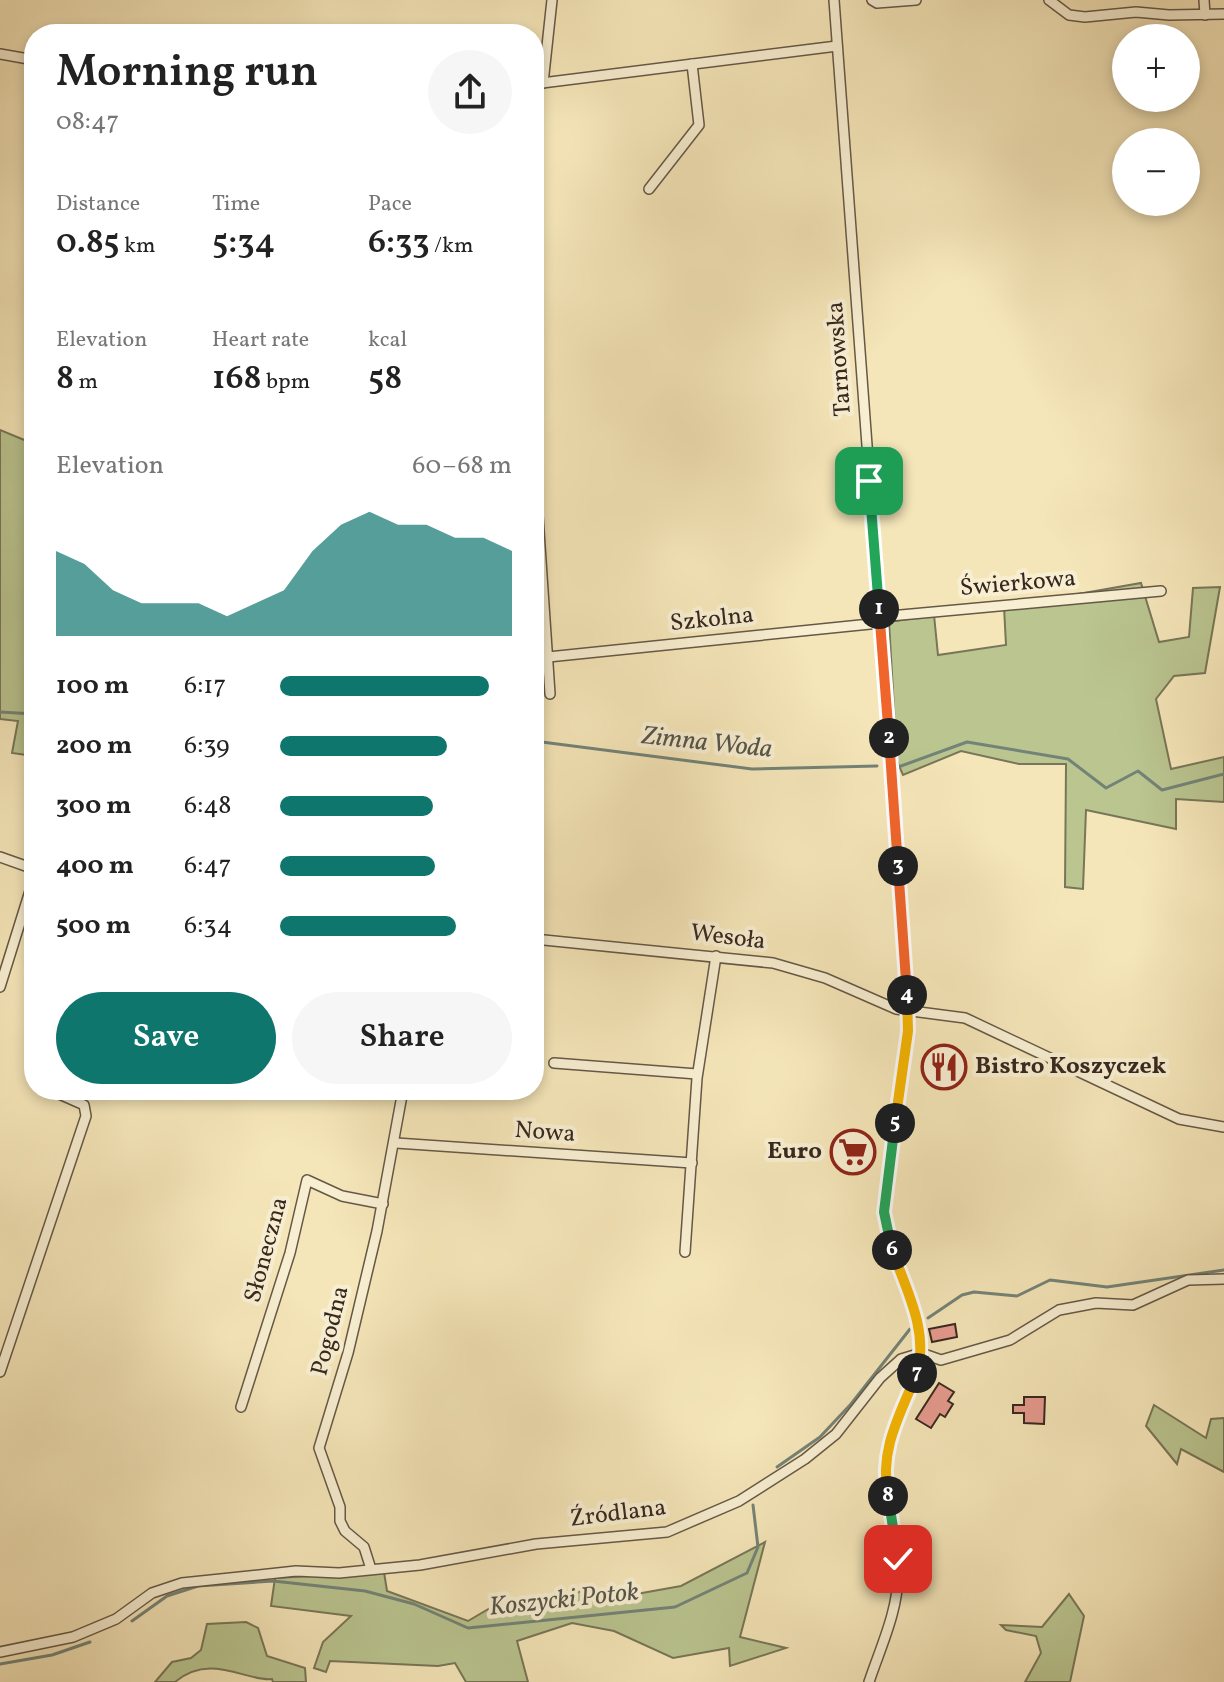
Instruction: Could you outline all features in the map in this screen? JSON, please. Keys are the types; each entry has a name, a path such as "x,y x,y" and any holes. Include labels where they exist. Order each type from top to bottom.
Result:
{"street":[{"path":"544,52 552,0"},
{"name":"Tarnowska","path":"834,0 909,1012 884,1212 887,1235 917,1320 921,1353"},
{"path":"872,0 877,3 916,0"},
{"path":"1049,0 1069,15 1085,17 1136,12 1224,14"},
{"path":"1204,0 1205,15"},
{"path":"544,83 837,46"},
{"path":"0,54 24,58"},
{"path":"649,189 699,125 692,64"},
{"name":"Świerkowa","path":"880,620 1161,591"},
{"path":"544,603 550,694"},
{"name":"Szkolna","path":"548,657 880,620"},
{"path":"0,857 24,865"},
{"path":"0,987 24,910"},
{"name":"Wesoła","path":"544,940 773,963 825,978 909,1012 935,1012 965,1018 1179,1119 1224,1127"},
{"path":"685,1252 697,1074 716,956"},
{"path":"554,1063 697,1074"},
{"path":"0,1372 4,1348 86,1116 84,1105 77,1100"},
{"name":"Pogodna","path":"371,1569 364,1547 345,1531 340,1521 340,1507 319,1448 348,1353 396,1143 402,1100"},
{"name":"Nowa","path":"396,1143 692,1163"},
{"name":"Słoneczna","path":"241,1407 290,1253 307,1180 342,1196 383,1204"},
{"path":"869,1682 894,1609 898,1585 898,1559 885,1476 886,1455 890,1433 916,1375 921,1353 941,1360 1010,1340 1059,1310 1096,1303 1133,1305 1188,1280 1224,1279"},
{"name":"Źródlana","path":"0,1652 73,1637 116,1619 152,1593 182,1583 296,1571 339,1573 420,1565 536,1544 655,1534 708,1517 805,1459 836,1434 880,1378 901,1359 921,1353"}],"green space":[{"path":"0,430 24,440 24,755 12,753 18,721 0,719"},
{"path":"1141,583 1159,642 1189,637 1193,588 1220,587 1205,673 1174,676 1156,699 1171,769 1224,757 1224,802 1176,799 1176,829 1086,810 1083,889 1065,887 1066,764 1019,764 961,751 903,775 897,761 889,622 934,615 938,655 1006,645 1004,607"},
{"path":"1154,1405 1206,1438 1211,1419 1224,1418 1224,1472 1181,1449 1177,1464 1146,1426"},
{"path":"765,1542 740,1637 786,1648 730,1666 729,1648 673,1658 614,1631 572,1623 517,1641 528,1682 466,1682 455,1663 438,1666 330,1661 326,1672 314,1668 323,1642 351,1616 271,1606 275,1578 384,1572 387,1591 468,1621 497,1604 541,1600 586,1590 642,1593 681,1586"},
{"path":"1069,1594 1084,1616 1070,1682 1025,1682 1041,1653 1036,1636 1006,1630 1001,1625 1042,1627"},
{"path":"246,1622 258,1628 267,1656 305,1668 306,1682 273,1682 272,1679 227,1670 202,1669 188,1673 175,1682 155,1682 172,1662 191,1658 201,1650 207,1624"}],"building":[{"name":"Euro","path":"844,1142 865,1144 863,1162 841,1160"},
{"path":"955,1324 957,1337 932,1342 929,1329"},
{"path":"939,1383 954,1392 948,1401 953,1404 945,1417 940,1414 931,1428 916,1419"},
{"path":"1024,1397 1045,1397 1044,1424 1024,1423 1024,1413 1013,1413 1013,1405 1024,1405"}],"waterway":[{"name":"Zimna Woda","path":"0,712 24,713"},
{"name":"Zimna Woda","path":"544,742 752,769 877,766"},
{"name":"Zimna Woda","path":"901,766 967,742 1068,759 1106,788 1138,771 1162,790 1224,774"},
{"name":"Koszycki Potok","path":"928,1318 962,1295 974,1292 1017,1296 1050,1280 1107,1287 1224,1270"},
{"name":"Koszycki Potok","path":"777,1467 820,1437 851,1404 910,1329"},
{"name":"Koszycki Potok","path":"132,1621 167,1596 198,1586 273,1581 365,1591 414,1604 468,1628 675,1607 747,1573 758,1547 753,1505"},
{"name":"Koszycki Potok","path":"0,1664 52,1655 90,1642"}],"place":[{"name":"Bistro Koszyczek","path":"944,1067"},
{"name":"Euro","path":"853,1152"}],"route":[{"path":"869,481 909,1012 884,1212 887,1235 917,1320 921,1342 916,1375 890,1433 886,1455 886,1487 898,1559"}]}
